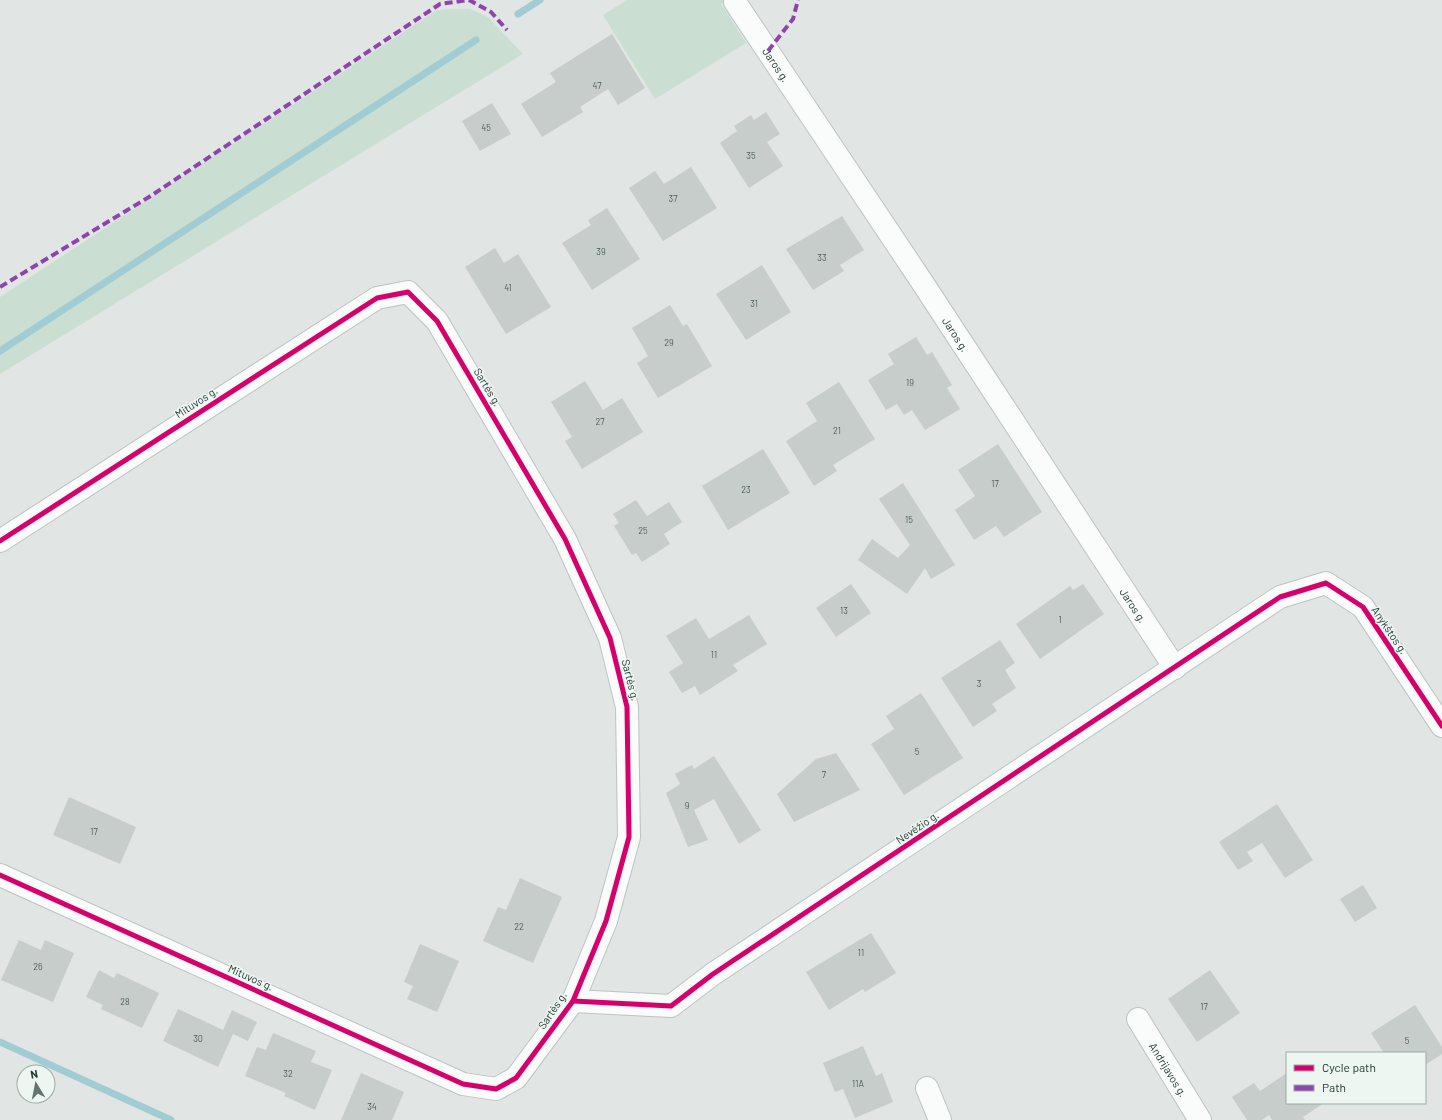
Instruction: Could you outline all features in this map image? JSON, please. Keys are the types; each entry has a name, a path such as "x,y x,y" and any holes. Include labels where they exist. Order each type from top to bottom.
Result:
{"street":[{"name":"Jaros g.","path":"735,2 926,288 1175,668"},
{"name":"Mituvos g.","path":"0,541 376,298 408,292"},
{"name":"Sartės g.","path":"408,292 437,320 566,539 610,638 627,706 629,837 606,921 573,1000 516,1078 496,1090"},
{"name":"Anykštos g.","path":"1175,668 1280,597 1326,583 1363,607 1442,726"},
{"name":"Nevėžio g.","path":"573,1000 671,1006 713,974 1175,668"},
{"name":"Mituvos g.","path":"0,875 463,1084 496,1090"},
{"name":"Andrijavos g.","path":"1138,1019 1200,1120"},
{"path":"927,1088 940,1120"}],"green space":[{"path":"627,0 726,0 721,4 746,43 655,99 603,15"},
{"path":"470,9 488,17 523,54 0,374 0,297 437,10"}],"building":[{"path":"612,34 645,88 618,105 608,89 580,107 583,112 542,137 521,104 556,82 550,73"},
{"path":"492,103 511,134 480,151 462,121"},
{"path":"766,112 780,134 767,142 783,166 749,188 720,143 737,131 734,126 751,115 754,120"},
{"path":"691,167 717,208 663,241 629,188 655,171 664,184"},
{"path":"607,208 640,259 592,290 562,243 591,225 588,220"},
{"path":"842,216 864,250 840,265 844,271 813,290 786,249"},
{"path":"495,248 504,263 518,254 551,307 506,334 465,267"},
{"path":"762,265 791,312 746,340 716,294"},
{"path":"670,305 683,326 687,324 712,366 658,398 637,363 648,356 632,328"},
{"path":"916,337 927,355 932,352 952,385 947,388 960,409 925,430 912,410 904,415 897,404 886,410 868,380 894,364 888,354"},
{"path":"585,381 603,410 622,398 643,432 582,469 565,441 572,437 551,402"},
{"path":"839,382 875,439 833,465 837,471 814,486 786,441 817,421 806,403"},
{"path":"998,444 1042,512 1004,537 996,526 974,540 955,510 975,496 958,470"},
{"path":"763,449 790,493 728,530 702,486"},
{"path":"903,483 955,565 931,579 925,568 907,594 858,560 872,539 898,558 910,545 879,499"},
{"path":"636,500 647,516 669,502 682,522 664,534 670,544 642,562 636,553 632,555 614,526 619,523 613,514"},
{"path":"851,584 871,613 836,637 816,608"},
{"path":"1083,584 1104,614 1040,659 1016,624 1070,586 1073,590"},
{"path":"749,615 767,644 733,665 738,671 700,695 695,686 682,693 669,672 683,663 666,636 696,618 709,639"},
{"path":"1000,640 1015,663 1005,670 1016,688 992,704 997,711 973,727 941,678"},
{"path":"921,693 963,758 904,795 871,744 894,729 886,716"},
{"path":"836,753 860,790 794,822 777,794 816,759"},
{"path":"714,756 761,830 739,844 714,799 694,810 708,840 688,847 666,793 680,784 675,774 692,765 694,769"},
{"path":"69,797 136,827 120,864 53,835"},
{"path":"1277,804 1313,860 1285,878 1262,843 1247,852 1253,861 1238,870 1219,842"},
{"path":"520,878 562,897 533,963 483,941 498,907 506,910"},
{"path":"1363,885 1377,908 1355,922 1340,899"},
{"path":"871,933 896,973 865,992 863,989 829,1010 806,972"},
{"path":"19,940 41,950 45,940 74,953 53,1002 1,980"},
{"path":"420,944 459,961 437,1012 407,999 413,986 404,982"},
{"path":"99,970 114,978 117,973 159,993 142,1028 101,1009 103,1005 86,997"},
{"path":"1210,970 1240,1013 1197,1042 1168,999"},
{"path":"1415,1005 1442,1047 1442,1054 1426,1064 1426,1052 1383,1052 1371,1033"},
{"path":"178,1009 223,1030 232,1010 257,1022 248,1041 233,1034 218,1067 163,1041"},
{"path":"273,1033 316,1051 311,1062 332,1070 315,1110 284,1096 286,1093 245,1076 257,1047 266,1050"},
{"path":"863,1046 876,1076 882,1073 893,1102 855,1118 843,1089 835,1092 823,1063"},
{"path":"361,1073 404,1092 392,1120 341,1120"},
{"path":"1286,1074 1286,1104 1322,1104 1303,1117 1305,1120 1272,1120 1269,1115 1262,1120 1247,1120 1232,1097 1254,1083 1260,1091"}],"waterway":[{"path":"518,14 540,0"},
{"path":"0,351 476,40"},
{"path":"0,1042 171,1120"}],"marked path":[{"path":"0,287 149,197 440,4 469,0 491,12 507,30"},
{"path":"768,51 793,19 798,0"}],"cycle path":[{"path":"0,541 377,298 408,292 437,321 565,539 610,638 627,707 629,837 606,921 573,1001 516,1078 496,1089 463,1084 0,875"},
{"path":"573,1001 671,1006 713,974 1280,597 1326,583 1363,607 1442,726"}]}
